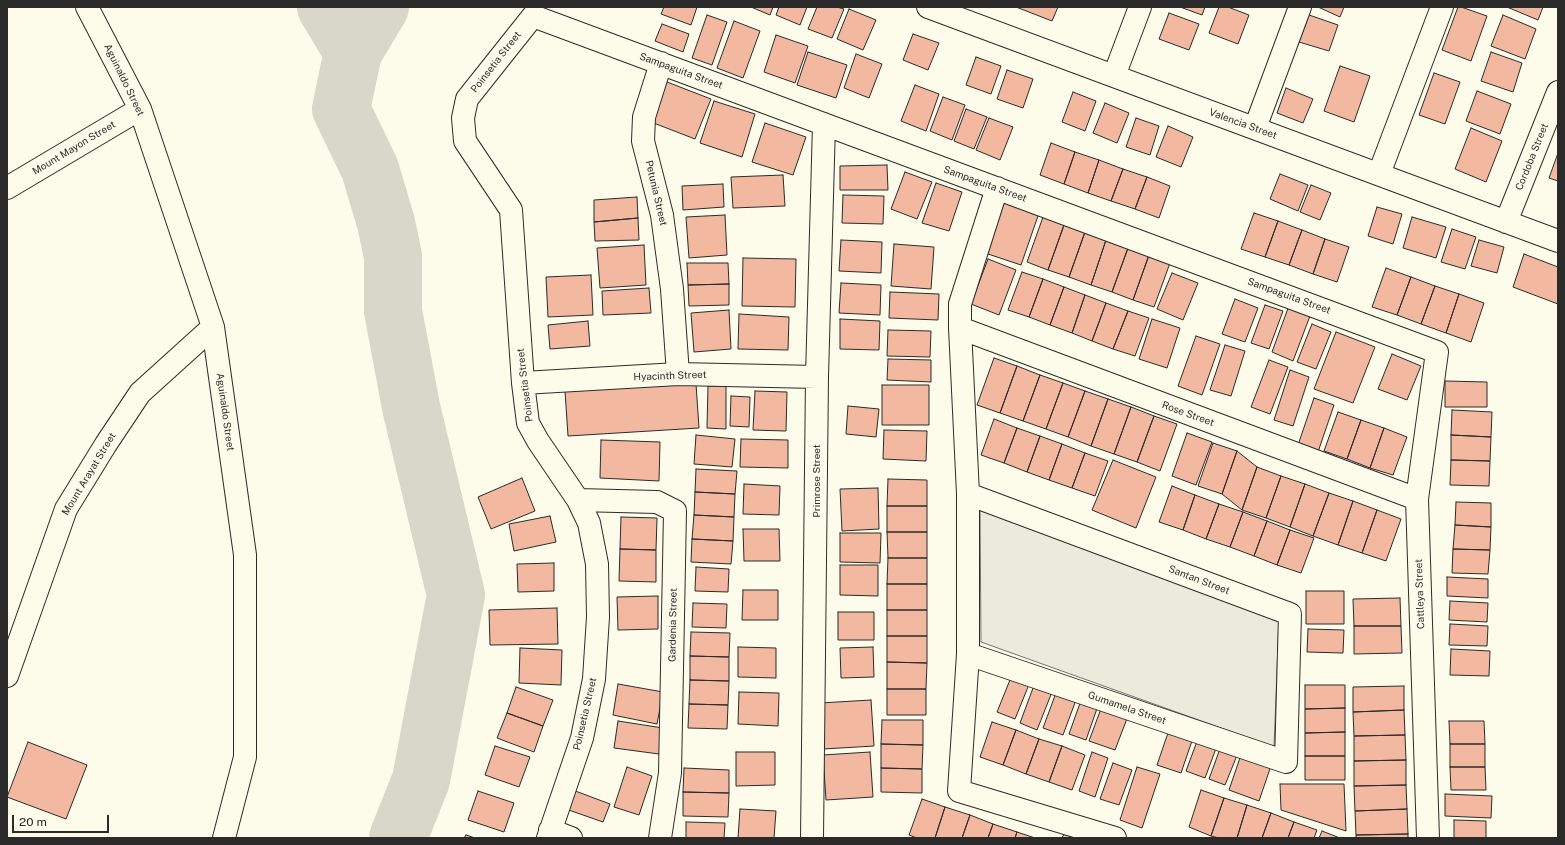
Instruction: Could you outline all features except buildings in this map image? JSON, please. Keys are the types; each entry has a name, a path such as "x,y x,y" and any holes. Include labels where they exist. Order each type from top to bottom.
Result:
{"street":[{"name":"Aguinaldo Street","path":"87,7 140,109 213,327 245,555 245,756 224,838"},
{"name":"Valencia Street","path":"928,7 1558,241"},
{"path":"1114,76 1140,7"},
{"path":"1255,128 1300,7"},
{"path":"1379,174 1442,7"},
{"name":"Sampaguita Street","path":"532,16 1437,352"},
{"name":"Poinsetia Street","path":"532,16 467,99 463,118 465,141 510,210 528,423 538,441 578,500 589,523 597,564 598,617 594,679 582,738 549,834"},
{"name":"Petunia Street","path":"661,64 644,117 643,141 662,215 672,289 678,374"},
{"name":"Cordoba Street","path":"1506,222 1558,92"},
{"name":"Mount Mayon Street","path":"7,188 140,109"},
{"name":"Primrose Street","path":"812,838 817,377 824,124"},
{"path":"997,188 960,304 968,494 968,654 959,791 1115,838"},
{"name":"Mount Arayat Street","path":"7,676 66,509 140,393 213,327"},
{"name":"Rose Street","path":"960,328 1417,499"},
{"name":"Cattleya Street","path":"1428,838 1417,499 1437,352"},
{"name":"Hyacinth Street","path":"524,383 678,374 817,377"},
{"name":"Santan Street","path":"968,494 1290,614 1286,762"},
{"name":"Gardenia Street","path":"578,500 657,502 675,511 670,773 660,838"},
{"name":"Gumamela Street","path":"968,654 1286,762"},
{"path":"549,834 571,838"}],"shaded area":[{"path":"980,509 1279,620 1274,747 981,642"}],"waterway":[{"path":"326,7 353,52"},
{"path":"380,7 353,52 341,109 370,169 386,223 393,256 393,311 411,407 456,595 421,780 398,838"}]}
